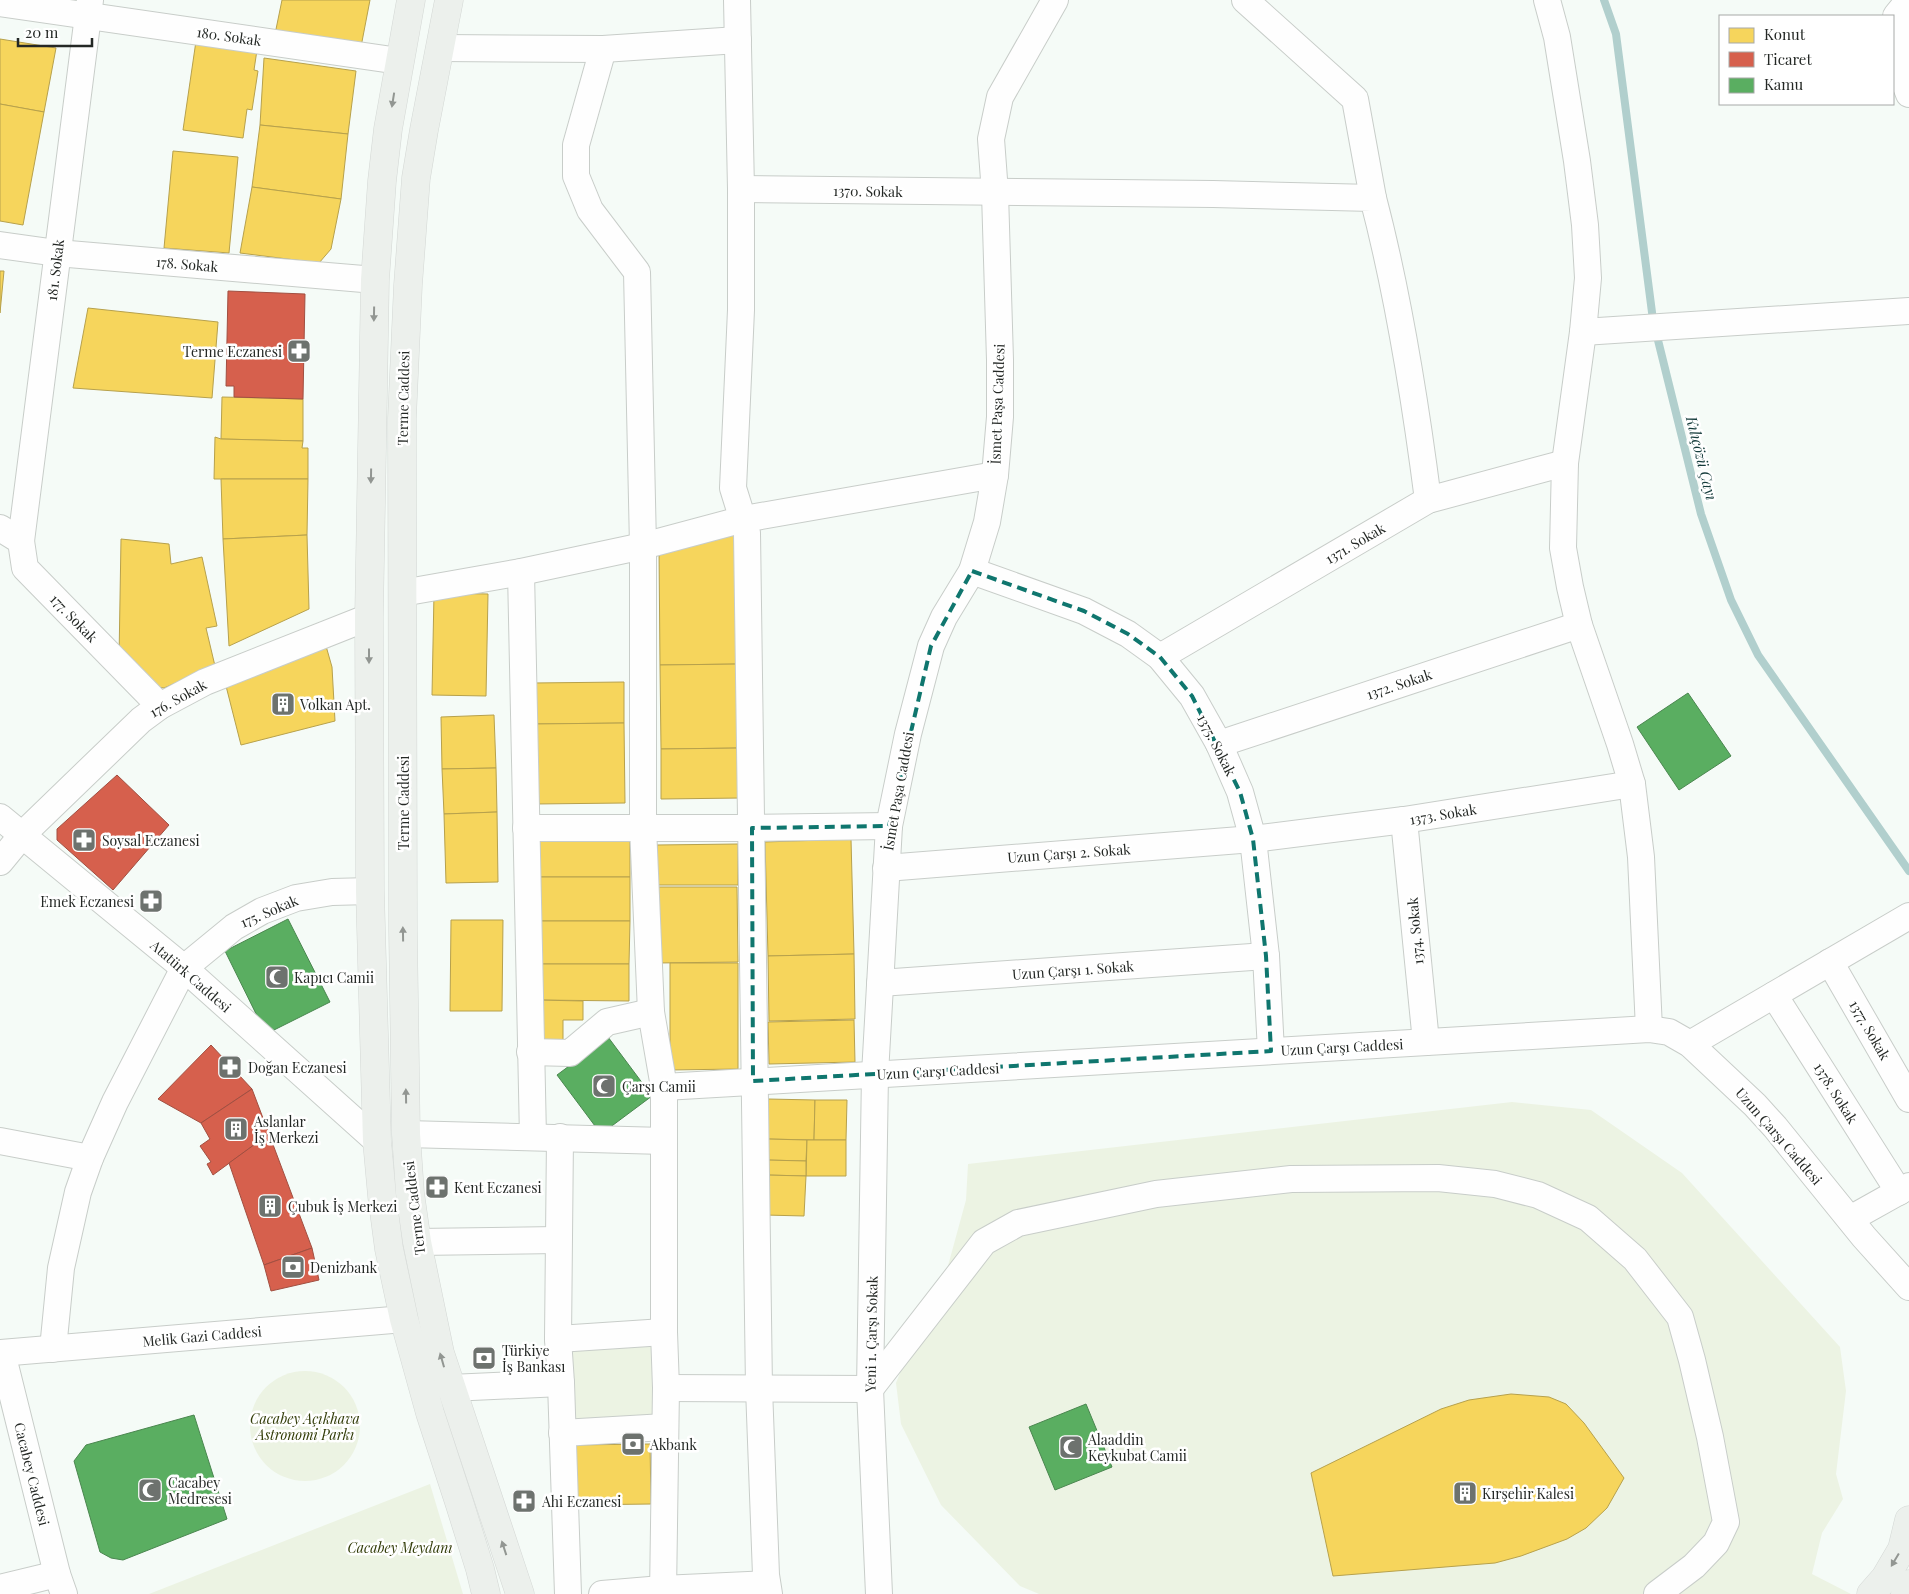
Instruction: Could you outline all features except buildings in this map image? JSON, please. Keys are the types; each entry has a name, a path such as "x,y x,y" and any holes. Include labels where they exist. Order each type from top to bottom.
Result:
{"main road":[{"name":"Terme Caddesi","path":"411,0 399,61 382,181 375,280 369,617 370,891 377,1141 389,1249 404,1319 430,1413 480,1569 486,1594"},
{"name":"Terme Caddesi","path":"449,0 416,178 408,285 402,418 403,932 406,1134 410,1193 431,1315 450,1388 520,1594"},
{"path":"1871,1594 1884,1578 1902,1549 1909,1520"},
{"path":"1905,1594 1909,1584"}],"street":[{"path":"602,1594 768,1589 759,1388 753,1082 752,828 747,533 733,488 741,310 741,189 736,0"},
{"name":"İsmet Paşa Caddesi","path":"875,1074 889,826 908,734 932,646 944,617 972,571 987,522 995,475 1000,416 1000,360 995,193 991,139 1000,97 1055,0"},
{"path":"1245,0 1355,99 1373,198 1385,242 1415,401 1428,500"},
{"path":"1547,0 1557,36 1586,225 1588,278 1583,332 1565,463 1563,548 1579,624 1632,784 1641,857 1649,1029"},
{"path":"1909,0 1896,16 1896,60 1909,94"},
{"name":"180. Sokak","path":"0,3 88,8 399,61"},
{"name":"181. Sokak","path":"11,534 57,253 88,8"},
{"path":"440,48 603,49 738,40"},
{"path":"603,49 576,145 576,176 590,210 637,272 643,546 643,827 651,1012 664,1087 664,1332 666,1388 662,1591"},
{"name":"1370. Sokak","path":"741,189 1213,194 1373,198"},
{"name":"178. Sokak","path":"0,245 57,253 375,280"},
{"path":"1583,332 1909,311"},
{"name":"1371. Sokak","path":"1160,657 1428,500 1565,463"},
{"path":"402,593 521,572 643,546 744,519 995,475"},
{"name":"177. Sokak","path":"11,534 25,568 160,706"},
{"name":"1375. Sokak","path":"972,571 1084,611 1128,634 1160,657 1192,696 1219,744 1240,792 1253,839 1266,956 1271,1051"},
{"path":"521,572 533,1137"},
{"name":"176. Sokak","path":"0,862 23,834 140,720 160,706 205,682 369,617"},
{"name":"1372. Sokak","path":"1219,744 1579,624"},
{"name":"1373. Sokak","path":"1253,839 1404,820 1632,784"},
{"name":"Atatürk Caddesi","path":"0,817 184,968 377,1141"},
{"name":"1374. Sokak","path":"1404,820 1426,1042"},
{"path":"526,828 889,826"},
{"name":"Uzun Çarşı 2. Sokak","path":"886,868 1253,839"},
{"name":"175. Sokak","path":"184,968 234,927 262,911 296,898 332,892 370,891"},
{"path":"1690,1044 1830,962 1906,924"},
{"name":"Uzun Çarşı 1. Sokak","path":"880,983 1266,956"},
{"name":"1377. Sokak","path":"1830,962 1909,1099"},
{"path":"53,1349 61,1268 78,1192 90,1158 115,1102 184,968"},
{"name":"1378. Sokak","path":"1774,995 1904,1189"},
{"path":"530,1052 570,1053 607,1022 651,1012"},
{"name":"Uzun Çarşı Caddesi","path":"664,1087 1649,1029 1669,1032 1690,1044 1762,1112 1909,1287"},
{"name":"Yeni 1. Çarşı Sokak","path":"875,1074 870,1390 880,1594"},
{"path":"406,1134 664,1141"},
{"path":"560,1138 558,1340 568,1594"},
{"path":"0,1141 90,1158"},
{"path":"666,1388 870,1390 984,1242 1018,1223 1156,1194 1291,1179 1438,1178 1495,1184 1538,1194 1588,1218 1635,1260 1680,1317 1710,1437 1726,1522 1716,1543 1694,1566 1657,1594"},
{"path":"1850,1219 1904,1189"},
{"path":"417,1242 558,1240"},
{"name":"Melik Gazi Caddesi","path":"1,1353 404,1319"},
{"path":"558,1340 664,1332"},
{"name":"Cacabey Caddesi","path":"1,1353 60,1584"},
{"path":"450,1388 561,1383"},
{"path":"562,1433 665,1428"},
{"path":"0,1588 60,1584"}],"highlighted area":[{"path":"972,571 1084,611 1128,634 1160,657 1192,696 1240,792 1253,839 1266,956 1271,1051 753,1081 752,828 889,826 931,646"}],"green space":[{"path":"1512,1102 1591,1110 1682,1173 1840,1347 1846,1391 1836,1474 1843,1499 1822,1533 1812,1574 1851,1594 1039,1594 1020,1586 941,1505 901,1424 896,1383 910,1348 943,1284 966,1200 968,1164"},
{"path":"664,1332 665,1427 562,1433 558,1339"},
{"name":"Cacabey Açıkhava Astronomi Parkı","path":"305,1371 316,1372 326,1376 344,1387 355,1405 359,1415 359,1437 355,1447 344,1465 326,1476 316,1480 305,1481 294,1480 284,1476 266,1465 255,1447 251,1437 250,1426 251,1415 255,1405 266,1387 284,1376 294,1372"},
{"name":"Cacabey Meydanı","path":"430,1484 463,1594 149,1594"}],"waterway":[{"name":"Kılıçözü Çayı","path":"1604,0 1616,34 1653,320 1701,514 1731,600 1758,655 1909,871"}],"place":[{"name":"Terme Eczanesi","path":"299,351"},
{"name":"Volkan Apt.","path":"283,704"},
{"name":"Soysal Eczanesi","path":"84,840"},
{"name":"Emek Eczanesi","path":"151,901"},
{"name":"Kapıcı Camii","path":"277,977"},
{"name":"Doğan Eczanesi","path":"230,1067"},
{"name":"Çarşı Camii","path":"604,1086"},
{"name":"Aslanlar İş Merkezi","path":"236,1129"},
{"name":"Kent Eczanesi","path":"437,1187"},
{"name":"Çubuk İş Merkezi","path":"270,1206"},
{"name":"Denizbank","path":"293,1267"},
{"name":"Türkiye İş Bankası","path":"484,1358"},
{"name":"Akbank","path":"633,1444"},
{"name":"Alaaddin Keykubat Camii","path":"1071,1447"},
{"name":"Cacabey Medresesi","path":"150,1490"},
{"name":"Kırşehir Kalesi","path":"1465,1493"},
{"name":"Ahi Eczanesi","path":"524,1501"}]}
